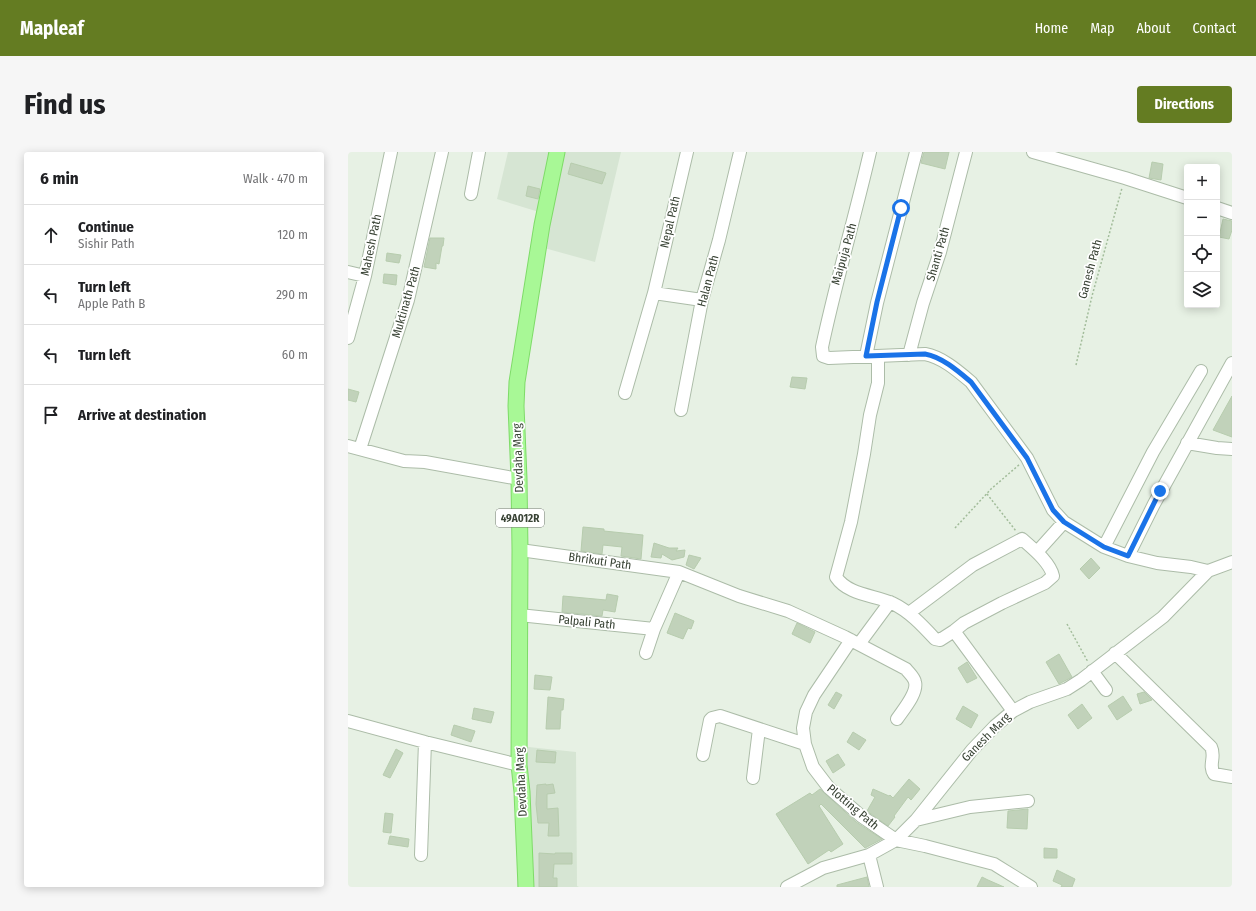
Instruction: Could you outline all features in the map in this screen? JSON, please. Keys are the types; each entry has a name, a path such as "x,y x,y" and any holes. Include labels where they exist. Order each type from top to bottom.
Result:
{"main road":[{"name":"Devdaha Marg","path":"526,887 522,792 519,765 520,550 516,406 517,382 542,225 557,152"}],"street":[{"name":"Mahesh Path","path":"348,338 365,276 391,152"},
{"name":"Muktinath Path","path":"354,448 408,300 442,152"},
{"path":"471,194 479,152"},
{"name":"Nepal Path","path":"624,393 654,293 687,152"},
{"name":"Halan Path","path":"681,410 702,300 719,240 740,152"},
{"name":"Maipuja Path","path":"866,356 829,358 823,356 822,347 834,289 853,223 870,152"},
{"path":"916,152 877,302 866,356 932,355 956,370 971,382 1027,458 1053,510 1064,522 1104,547 1128,556 1157,563 1191,567 1208,571 1232,562"},
{"name":"Shanti Path","path":"909,355 940,252 966,152"},
{"path":"1033,152 1125,178 1184,197"},
{"path":"1220,209 1232,213"},
{"path":"348,272 365,276"},
{"path":"654,293 702,300"},
{"path":"878,356 878,383 870,415 851,522 836,578 841,584 866,596 890,602 909,613 935,638 940,640 970,620 1051,579 1053,576 1051,569 1037,552 1022,538 973,565 909,613"},
{"path":"1128,556 1154,504 1232,363"},
{"path":"1104,547 1153,452 1201,371"},
{"path":"1187,443 1232,449"},
{"path":"354,448 404,461 424,462 519,479"},
{"path":"1037,552 1064,522"},
{"name":"Bhrikuti Path","path":"520,550 679,572 740,596 788,611 855,642 906,669 915,682 915,688 912,696 897,718"},
{"name":"Ganesh Marg","path":"787,887 823,868 869,855 896,840 916,820 972,750 1013,710 1030,702 1067,689 1163,617 1208,571"},
{"path":"646,653 654,629 679,572"},
{"name":"Plotting Path","path":"890,602 855,642 814,695 806,712 803,728 805,744 813,766 829,788 861,816 896,840"},
{"name":"Palpali Path","path":"519,615 654,629"},
{"path":"954,631 1013,710"},
{"path":"1115,653 1211,747 1214,752 1211,765 1214,774 1232,776"},
{"path":"1092,671 1106,690"},
{"path":"703,755 712,718 720,716 805,744"},
{"path":"348,721 519,765"},
{"path":"753,778 759,729"},
{"path":"421,855 425,742"},
{"path":"916,820 970,807 1028,801"},
{"path":"896,840 994,864 1031,887"},
{"path":"869,855 877,887"}],"path":[{"name":"Ganesh Path","path":"1076,365 1092,296 1125,178"},
{"path":"955,528 987,494 1027,458"},
{"path":"987,494 1022,538"},
{"path":"1067,624 1092,671"}],"shaded area":[{"path":"508,152 621,152 595,262 537,246 539,212 497,199"},
{"path":"519,746 576,752 577,886 579,887 517,887"}],"building":[{"path":"924,152 949,152 945,169 921,163"},
{"path":"1152,162 1163,164 1161,180 1149,178"},
{"path":"571,163 606,173 602,184 568,174"},
{"path":"528,186 540,189 538,199 526,196"},
{"path":"1223,219 1232,221 1232,230 1229,239 1220,237"},
{"path":"430,238 444,238 439,264 436,263 436,269 424,267"},
{"path":"387,253 401,255 399,263 386,261"},
{"path":"384,274 397,275 396,285 383,283"},
{"path":"792,377 807,378 805,389 790,387"},
{"path":"348,389 359,392 356,402 348,400"},
{"path":"1232,396 1232,437 1213,430"},
{"path":"583,527 643,535 641,559 621,556 622,547 603,545 602,554 581,551"},
{"path":"654,543 669,548 678,548 676,551 685,550 684,557 672,560 662,554 661,558 651,557"},
{"path":"689,555 701,558 694,569 686,565"},
{"path":"1091,558 1100,568 1089,579 1080,569"},
{"path":"607,594 618,596 615,612 603,610 602,616 562,612 563,596 606,600"},
{"path":"675,613 694,621 691,629 688,628 683,639 667,633"},
{"path":"797,623 815,632 810,643 792,634"},
{"path":"1059,654 1072,677 1059,684 1046,662"},
{"path":"967,662 977,678 967,683 958,668"},
{"path":"535,675 552,677 550,690 534,689"},
{"path":"836,692 842,695 834,709 828,705"},
{"path":"1144,692 1152,700 1140,704 1137,694"},
{"path":"1123,696 1132,710 1117,720 1108,706"},
{"path":"548,697 564,699 563,710 561,710 560,729 546,729"},
{"path":"1082,704 1092,718 1078,729 1068,715"},
{"path":"963,706 978,715 971,728 956,719"},
{"path":"474,708 494,712 491,723 472,719"},
{"path":"454,725 475,731 471,742 451,735"},
{"path":"853,732 866,740 859,750 847,742"},
{"path":"396,749 403,753 390,778 383,775"},
{"path":"537,750 556,752 555,763 536,762"},
{"path":"838,754 845,765 833,773 826,761"},
{"path":"909,779 920,789 911,800 908,797 888,826 867,811 875,797 871,795 873,789 889,796 890,795 893,798"},
{"path":"553,784 555,793 547,794 547,809 558,808 559,836 548,836 549,823 538,823 536,804 537,785"},
{"path":"820,789 856,822 882,839 865,848 821,804 819,806 843,844 831,852 829,850 808,864 776,814 810,793 812,795"},
{"path":"1028,809 1027,829 1007,828 1008,811"},
{"path":"385,813 393,814 391,833 383,832"},
{"path":"390,836 409,839 408,847 388,844"},
{"path":"1044,848 1057,849 1057,858 1044,858"},
{"path":"539,853 572,853 572,864 554,864 553,878 557,878 557,887 539,887"},
{"path":"1057,870 1075,879 1072,887 1061,887 1062,885 1053,881"},
{"path":"867,877 869,887 837,887 837,885"},
{"path":"982,877 988,880 1004,887 977,887"}],"route":[{"path":"901,208 877,302 866,356 932,355 961,373 971,382 982,396 1027,458 1053,510 1064,522 1104,547 1128,556 1160,491"}]}
